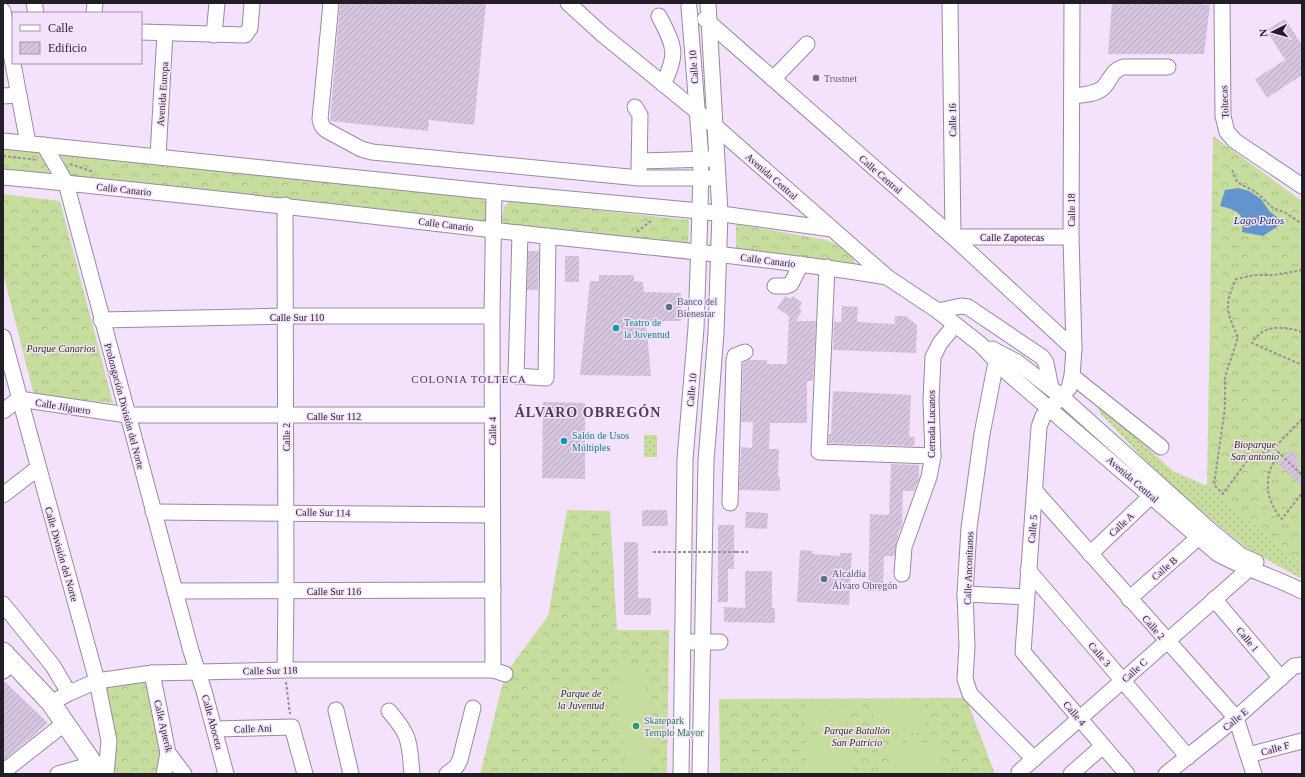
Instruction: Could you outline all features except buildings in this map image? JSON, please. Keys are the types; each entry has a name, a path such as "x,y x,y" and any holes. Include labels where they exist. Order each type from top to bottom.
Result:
{"main road":[{"path":"6,662 52,703 100,770"}],"street":[{"path":"214,34 217,3"},
{"path":"142,32 245,35 250,28 252,3"},
{"path":"331,3 320,118 322,126 326,130 361,149 372,152 639,178 719,178"},
{"name":"Avenida Central","path":"568,3 663,84 716,126 888,277 938,311 999,358 1050,408 1152,495 1218,554 1249,569 1280,579 1302,591"},
{"name":"Calle 10","path":"700,774 706,460 716,333 720,213 708,3"},
{"name":"Calle 16","path":"950,3 953,237"},
{"name":"Calle 18","path":"1050,408 1056,393 1069,388 1072,376 1074,349 1070,238 1072,3"},
{"name":"Toltecas","path":"1222,3 1223,116 1227,132 1234,141 1302,186"},
{"name":"Calle 10","path":"681,774 685,459 696,328 701,159 687,5"},
{"name":"Calle Central","path":"687,5 735,45 953,237 1074,349"},
{"path":"3,11 12,58"},
{"path":"659,16 671,40 674,57 663,84"},
{"name":"Avenida Europa","path":"158,156 165,33"},
{"path":"773,79 807,44"},
{"path":"710,56 720,45 735,45"},
{"path":"13,64 28,143"},
{"path":"1072,96 1092,94 1102,89 1116,70 1123,67 1168,67"},
{"path":"3,96 19,95"},
{"path":"635,107 640,115 639,178"},
{"path":"3,141 494,192 720,213 832,229"},
{"name":"Prolongación División del Norte","path":"44,145 66,183 101,320 197,671"},
{"path":"640,161 718,159"},
{"name":"Calle Canario","path":"3,177 285,205 520,233 719,254 827,267 888,277"},
{"name":"Calle 4","path":"494,192 492,316 492,515 493,590 499,672"},
{"name":"Calle 2","path":"285,205 285,674"},
{"path":"520,233 516,376 546,378 548,236"},
{"name":"Calle Zapotecas","path":"953,237 1070,238"},
{"path":"775,286 786,286 792,284 801,264"},
{"path":"827,267 819,452 932,456"},
{"path":"938,311 960,306 968,307 1042,357 1046,363 1056,393"},
{"name":"Calle Sur 110","path":"101,320 286,316 492,316"},
{"name":"Cerrada Lucanos","path":"902,574 904,547 929,477 932,456 931,376 933,357 940,343 955,325"},
{"name":"Calle División del Norte","path":"3,337 7,374 19,399 97,682 109,741 100,770"},
{"path":"730,503 734,360 735,356 745,352"},
{"name":"Avenida Central","path":"999,358 1017,362 1056,393 1227,545 1242,556 1302,583"},
{"name":"Calle Anconitanos","path":"999,358 982,434 970,521 966,594 967,646 965,679 970,694 1034,759"},
{"path":"1072,376 1161,447"},
{"path":"3,411 19,399"},
{"name":"Calle Jilguero","path":"19,399 127,415"},
{"name":"Calle 5","path":"1023,652 1039,428 1043,416 1050,408"},
{"name":"Calle Sur 112","path":"127,415 492,415"},
{"path":"3,495 38,468"},
{"name":"Calle 2","path":"1035,491 1167,642 1236,718 1252,773"},
{"name":"Calle A","path":"1090,554 1152,495"},
{"name":"Calle Sur 114","path":"153,512 492,515"},
{"name":"Calle B","path":"1129,599 1199,537"},
{"name":"Calle C","path":"1020,773 1249,569"},
{"name":"Calle 3","path":"1028,570 1188,757"},
{"name":"Calle Sur 116","path":"175,591 493,590"},
{"path":"966,594 1026,597"},
{"name":"Calle 1","path":"1214,599 1281,678"},
{"path":"3,604 53,666 69,693"},
{"path":"682,642 720,642"},
{"name":"Calle 4","path":"1023,652 1127,774"},
{"name":"Calle E","path":"1166,774 1236,718 1294,666 1302,665"},
{"name":"Calle Sur 118","path":"52,703 69,693 97,682 152,674 197,671 285,674 499,672"},
{"name":"Calle Aboceta","path":"197,671 215,729 226,774"},
{"name":"Calle Apterik","path":"152,674 168,753 184,774"},
{"path":"447,774 456,767 460,760 473,708"},
{"path":"336,710 351,774"},
{"path":"389,711 403,728 408,738 412,774"},
{"path":"3,772 65,723"},
{"path":"292,727 305,774"},
{"name":"Calle Ani","path":"215,729 292,727"},
{"name":"Calle F","path":"1248,755 1302,741"},
{"path":"1071,774 1103,746"},
{"path":"164,774 168,753"},
{"path":"58,774 100,770"}],"path":[{"path":"1232,170 1237,182 1256,192 1272,208 1286,213 1302,224"},
{"path":"1302,270 1274,275 1255,275 1236,279 1227,298 1229,317 1238,337 1225,377 1225,407 1214,485 1223,494 1249,458 1274,448 1302,419"},
{"path":"1302,332 1274,328 1259,333 1252,343 1302,366"},
{"path":"1274,448 1302,474"},
{"path":"1280,454 1272,463 1268,488 1272,504 1282,519 1302,493"},
{"path":"653,552 748,552"},
{"path":"285,674 292,727"}],"green space":[{"name":"Bioparque San antonio","path":"1213,136 1302,201 1302,564 1207,486"},
{"path":"3,145 39,151 51,176 3,174"},
{"path":"59,152 481,198 487,203 486,221 483,224 73,180"},
{"name":"Parque Canarios","path":"3,194 60,201 113,403 34,395 3,273"},
{"path":"510,201 689,220 688,249 504,225 502,220 504,207"},
{"path":"736,224 826,240 848,252 854,259 855,263 853,266 736,253"},
{"path":"1093,398 1173,471 1207,486 1302,564 1302,579 1249,550 1194,505 1143,458 1101,414"},
{"path":"644,435 657,435 657,457 644,457"},
{"name":"Parque de la Juventud","path":"567,510 610,511 617,630 669,630 667,774 480,774 505,674 548,616"},
{"name":"Skatepark Templo Mayor","path":"645,665 652,762 644,772 627,774 619,697 622,666"},
{"path":"151,675 166,752 162,774 116,774 111,766 99,686"},
{"name":"Parque Batallón San Patricio","path":"966,698 995,774 720,774 719,699"},
{"path":"874,701 925,701 925,733 873,732"},
{"path":"805,704 848,705 847,732 805,732"},
{"path":"807,741 853,741 853,772 806,771"},
{"path":"891,742 942,742 942,774 891,773"}],"water":[{"name":"Lago Patos","path":"1238,188 1249,191 1261,199 1270,212 1284,222 1263,236 1242,232 1243,226 1241,216 1231,209 1220,206 1225,190"}],"place":[{"name":"Trustnet","path":"816,78"},
{"name":"Banco del Bienestar","path":"669,307"},
{"name":"Teatro de la Juventud","path":"616,328"},
{"name":"Salón de Usos Múltiples","path":"564,441"},
{"name":"Alcaldía Álvaro Obregón","path":"824,579"},
{"name":"Skatepark Templo Mayor","path":"636,726"}],"district":[{"name":"COLONIA TOLTECA","path":"469,379"},
{"name":"ÁLVARO OBREGÓN","path":"588,412"}]}
